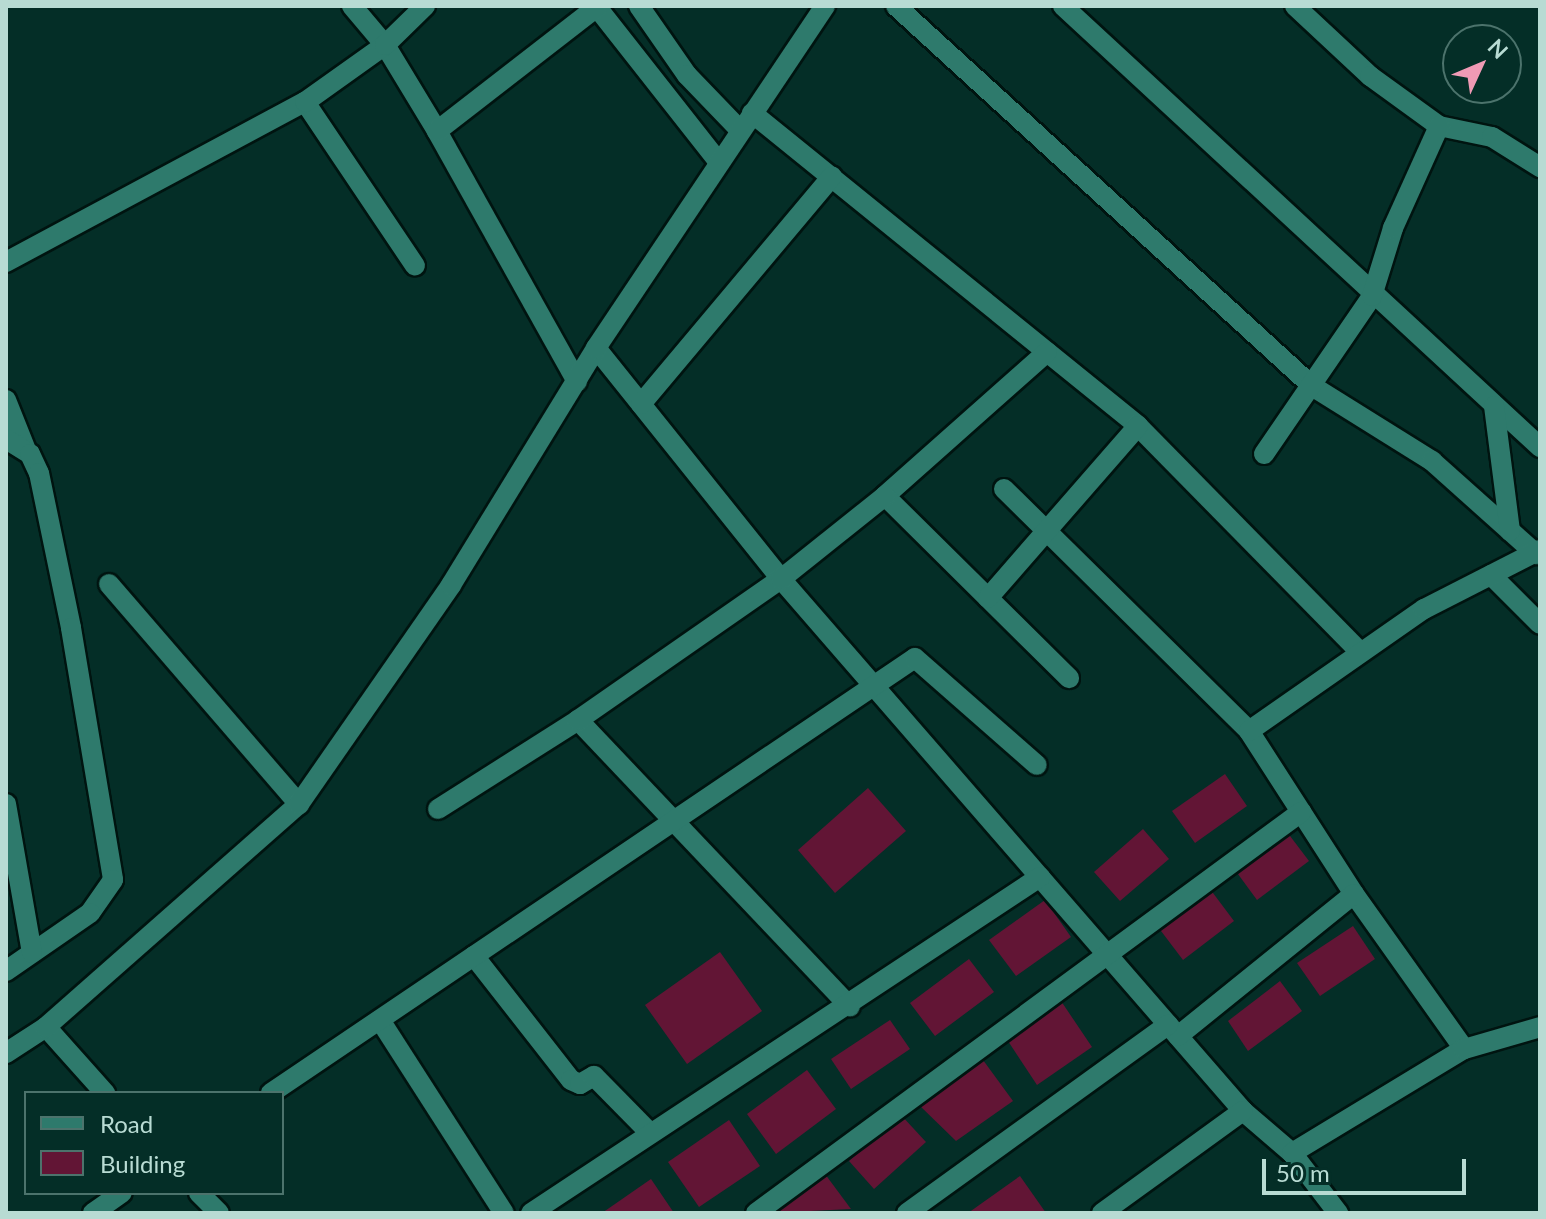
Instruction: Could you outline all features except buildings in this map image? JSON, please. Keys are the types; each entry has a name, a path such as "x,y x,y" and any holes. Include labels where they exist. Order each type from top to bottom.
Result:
{"street":[{"path":"352,6 385,45 437,131 577,382"},
{"path":"6,262 305,102 385,45 425,6"},
{"path":"437,131 596,6 718,161"},
{"path":"639,6 687,75 751,114 832,176 1138,426 1360,652"},
{"path":"6,1053 46,1027 299,804 451,585 596,348 718,161 825,6"},
{"path":"896,6 1312,386 1432,461 1538,552 1424,609 1249,731"},
{"path":"1063,6 1372,296 1540,447"},
{"path":"1295,6 1370,76 1439,126 1492,137 1540,167"},
{"path":"305,102 415,266"},
{"path":"1264,454 1372,296 1393,228 1439,126"},
{"path":"641,404 832,176"},
{"path":"596,348 781,579 1243,1111 1292,1153 1338,1213"},
{"path":"438,809 578,720 781,579 885,496 1047,352"},
{"path":"6,400 39,473 71,628 113,880 90,913 6,971"},
{"path":"1494,406 1510,531"},
{"path":"988,598 1138,426"},
{"path":"6,439 26,450"},
{"path":"1004,489 1043,533 1249,731 1354,894 1464,1049"},
{"path":"885,496 1069,678"},
{"path":"1491,575 1540,624"},
{"path":"109,584 299,804"},
{"path":"274,1091 875,688 915,658 1037,765"},
{"path":"578,720 671,825 850,1007"},
{"path":"6,804 32,953"},
{"path":"756,1213 1301,812"},
{"path":"531,1213 648,1131 850,1007 1040,877"},
{"path":"907,1213 1173,1031 1354,894"},
{"path":"474,956 571,1080 580,1084 594,1076 648,1131"},
{"path":"380,1020 504,1213"},
{"path":"46,1027 103,1091"},
{"path":"1292,1153 1464,1049 1540,1027"},
{"path":"1102,1213 1243,1111"},
{"path":"93,1213 119,1195"},
{"path":"201,1195 219,1213"}]}
